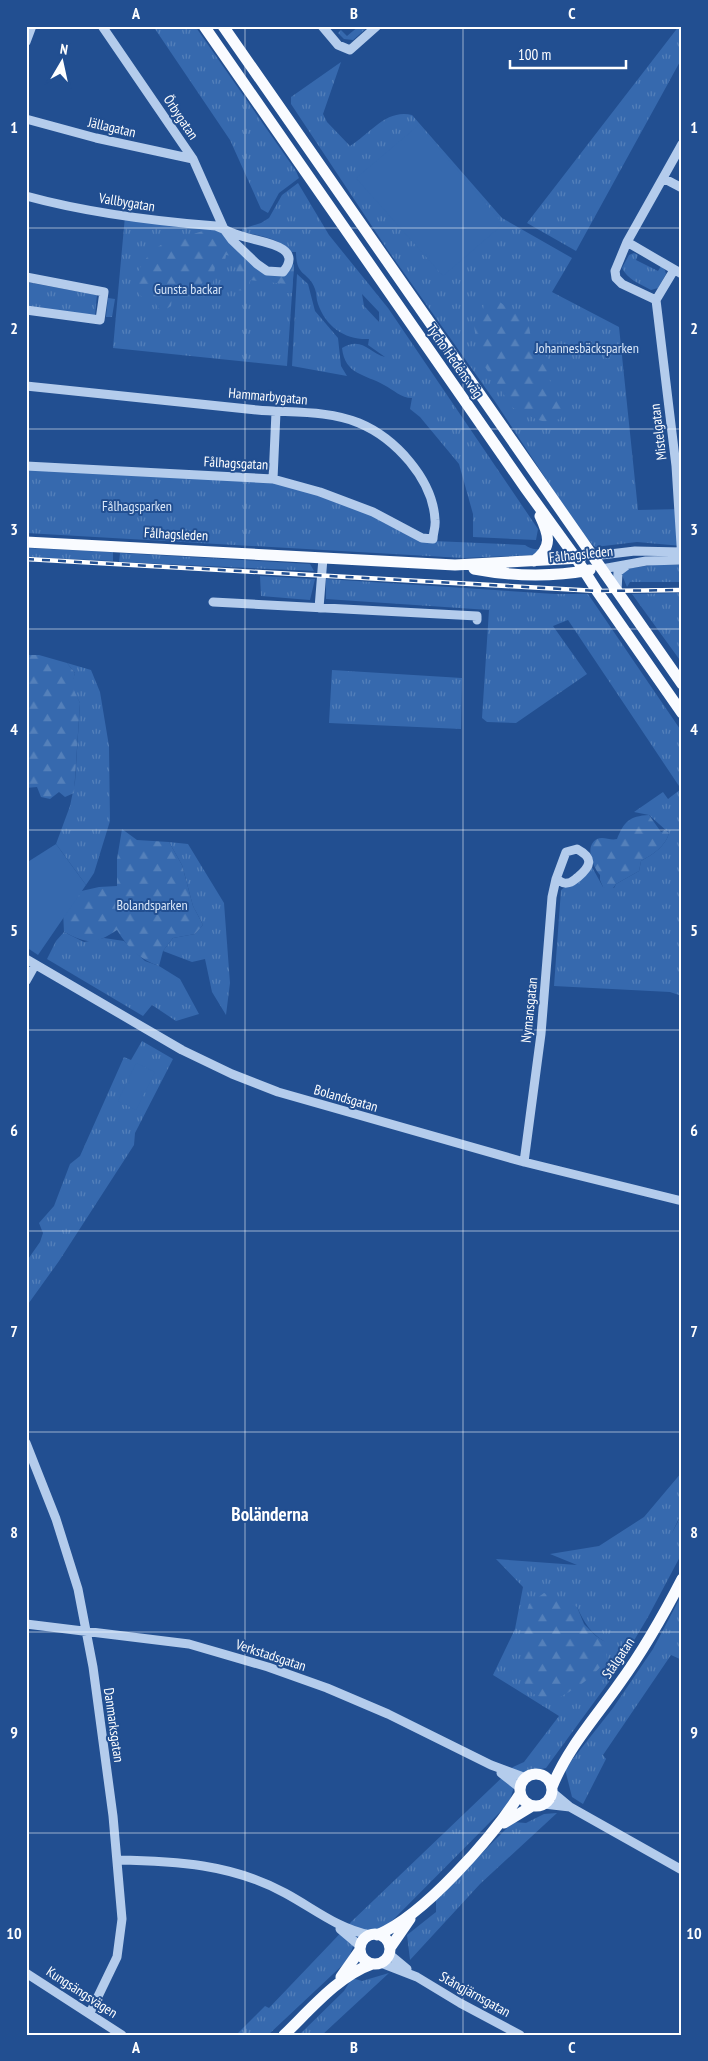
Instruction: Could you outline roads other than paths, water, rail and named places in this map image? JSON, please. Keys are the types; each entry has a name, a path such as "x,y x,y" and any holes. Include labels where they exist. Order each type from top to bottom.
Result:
{"main road":[{"name":"Tycho Hedéns väg","path":"204,26 576,558 682,713"},
{"name":"Tycho Hedéns väg","path":"223,26 682,684"},
{"path":"533,498 548,534 544,553 534,561"},
{"name":"Fålhagsleden","path":"26,542 455,565 593,556"},
{"name":"Fålhagsleden","path":"455,565 497,573 521,575 602,568"},
{"name":"Stålgatan","path":"552,1790 558,1771 571,1749 620,1683 654,1630 682,1579"},
{"name":"Stålgatan","path":"541,1775 571,1749"},
{"path":"285,2035 328,1993 355,1972 377,1964 389,1951 399,1934 424,1903 495,1830 514,1815 532,1806 544,1804 551,1797 552,1790 547,1778 541,1775 531,1775 522,1786 495,1830"},
{"path":"522,1786 522,1799 532,1806"},
{"path":"328,1993 349,1967 364,1940 392,1928 424,1903"},
{"path":"373,1935 386,1940 389,1951"},
{"path":"360,1948 364,1959 377,1964"}],"street":[{"path":"26,42 32,26"},
{"name":"Örbygatan","path":"102,26 193,159 224,230"},
{"path":"322,26 338,45 350,50 377,26"},
{"name":"Jällagatan","path":"26,119 96,138 193,159"},
{"path":"628,242 678,272 656,300 622,284 616,278 616,265 628,242 682,144"},
{"path":"663,178 682,188"},
{"name":"Vallbygatan","path":"26,196 63,206 163,222 216,226 281,247 289,257 283,272 267,272 232,240 224,230"},
{"path":"26,277 104,292 100,320 26,310"},
{"name":"Mistelgatan","path":"656,300 679,466 681,554"},
{"name":"Hammarbygatan","path":"26,386 276,412 336,416 358,422 377,432 407,457 428,491 435,520 433,539"},
{"path":"273,479 276,412"},
{"name":"Fålhagsgatan","path":"26,466 273,479 320,492 374,512 422,538 433,539"},
{"name":"Fålhagsleden","path":"593,556 635,551 681,554"},
{"name":"Fålhagsleden","path":"602,568 681,554"},
{"path":"320,608 323,558"},
{"path":"617,591 618,572 631,564"},
{"path":"212,602 477,616 477,620"},
{"name":"Nymansgatan","path":"524,1162 541,1034 552,897 556,879 566,852 577,849 585,854 589,861 588,867 570,883 564,884 556,879"},
{"name":"Bolandsgatan","path":"26,959 182,1050 232,1074 315,1104 524,1162 682,1201"},
{"path":"26,981 35,965"},
{"name":"Danmarksgatan","path":"26,1443 56,1519 73,1571 87,1632 113,1816 122,1919 117,1957 90,2013"},
{"name":"Verkstadsgatan","path":"26,1624 138,1636 189,1644 268,1667 328,1688 381,1711 491,1765 522,1786"},
{"path":"552,1790 570,1807 682,1870"},
{"path":"544,1804 570,1807"},
{"path":"117,1860 177,1861 236,1873 283,1892 324,1917 350,1930 373,1935"},
{"path":"324,1917 360,1948"},
{"name":"Stångjärnsgatan","path":"389,1951 417,1977 460,2003 520,2035"},
{"name":"Stångjärnsgatan","path":"377,1964 417,1977"},
{"name":"Kungsängsvägen","path":"26,1972 122,2035"}],"railway":[{"path":"26,559 597,591 682,590"}],"district":[{"name":"Boländerna","path":"270,1514"}],"park label":[{"name":"Gunsta backar","path":"188,289"},
{"name":"Johannesbäcksparken","path":"587,348"},
{"name":"Fålhagsparken","path":"137,506"},
{"name":"Bolandsparken","path":"152,905"}]}
